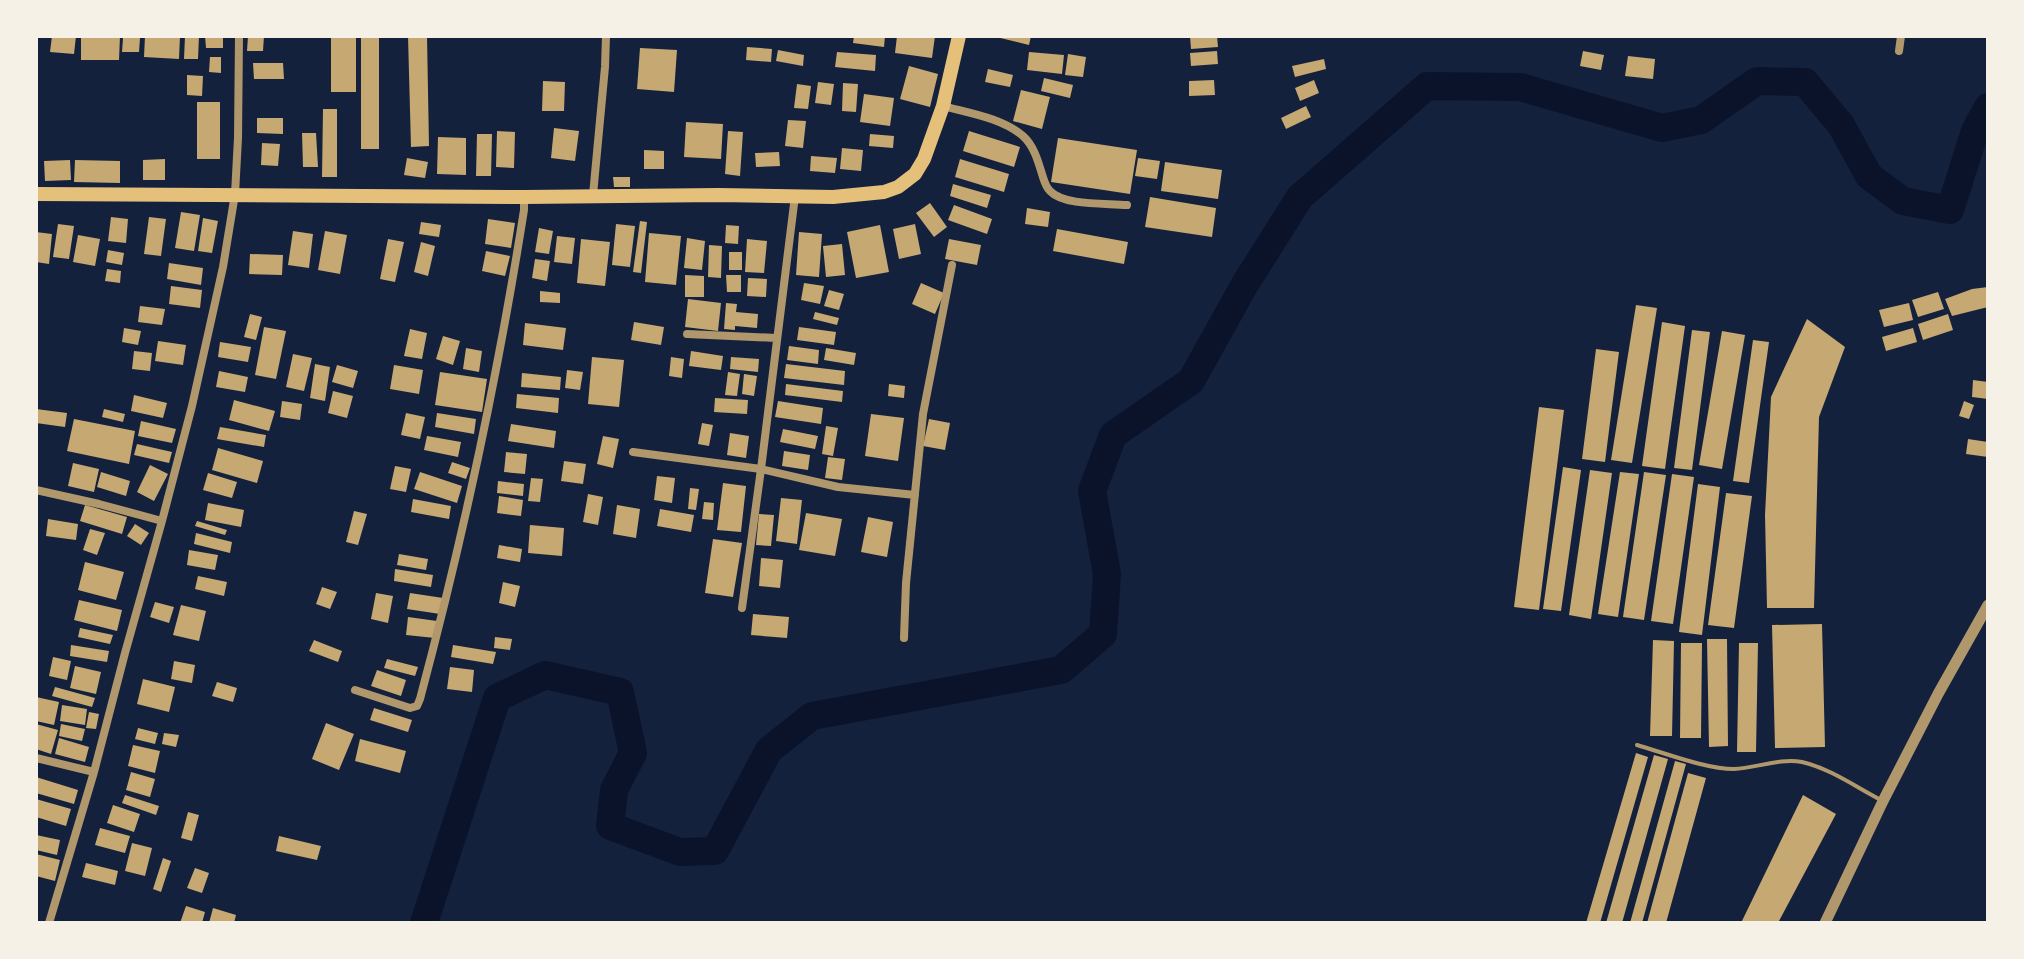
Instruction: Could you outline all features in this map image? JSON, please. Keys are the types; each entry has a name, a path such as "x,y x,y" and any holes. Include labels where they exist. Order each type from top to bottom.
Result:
{"main road":[{"path":"36,194 833,197 884,192 898,187 915,174 924,159 943,106 959,36"}],"street":[{"path":"49,923 94,772 162,521 223,267 235,194 239,36"},
{"path":"593,195 606,36"},
{"path":"1899,51 1901,36"},
{"path":"943,106 1005,124 1018,132 1032,147 1045,184 1056,196 1066,201 1127,205"},
{"path":"742,608 795,196"},
{"path":"355,690 410,708 417,706 420,699 471,496 506,322 524,197"},
{"path":"904,638 906,583 923,414 952,265"},
{"path":"687,334 776,338"},
{"path":"633,452 761,469 838,487 915,495"},
{"path":"36,490 162,521"},
{"path":"1825,923 1883,801 1988,605"},
{"path":"36,758 94,772"}],"lane":[{"path":"1637,745 1726,768 1803,762 1883,801"}],"building":[{"path":"52,36 76,36 74,54 50,52"},
{"path":"81,36 120,36 119,60 81,60"},
{"path":"145,36 180,36 179,59 144,57"},
{"path":"185,36 199,36 198,59 184,59"},
{"path":"205,36 223,36 223,48 206,48"},
{"path":"248,36 264,36 263,51 247,51"},
{"path":"331,36 356,36 356,92 331,92"},
{"path":"361,36 379,36 379,149 361,149"},
{"path":"408,36 427,36 429,146 411,147"},
{"path":"854,36 885,36 884,47 853,43"},
{"path":"897,36 935,36 932,58 895,53"},
{"path":"992,36 1031,36 1029,45"},
{"path":"1190,36 1217,36 1218,47 1191,49"},
{"path":"123,38 140,38 139,52 122,52"},
{"path":"747,47 772,49 771,62 746,60"},
{"path":"640,48 677,50 674,92 637,89"},
{"path":"778,50 804,55 803,66 776,61"},
{"path":"1217,51 1218,64 1191,66 1190,53"},
{"path":"1583,51 1604,55 1601,70 1580,66"},
{"path":"837,52 876,55 875,71 835,67"},
{"path":"1029,52 1064,55 1062,74 1027,70"},
{"path":"1068,54 1086,57 1083,77 1065,75"},
{"path":"1628,56 1655,59 1653,79 1625,76"},
{"path":"210,57 221,57 221,73 209,72"},
{"path":"1324,59 1326,69 1295,77 1292,66"},
{"path":"253,63 283,63 284,79 254,79"},
{"path":"909,66 938,74 930,107 900,99"},
{"path":"988,69 1013,75 1010,87 985,82"},
{"path":"187,75 203,76 202,96 187,95"},
{"path":"1044,78 1073,85 1070,98 1041,91"},
{"path":"1214,80 1215,95 1189,96 1189,81"},
{"path":"1314,80 1319,93 1300,101 1295,88"},
{"path":"543,81 565,82 564,111 542,111"},
{"path":"818,82 834,84 831,105 815,103"},
{"path":"843,83 858,84 856,112 842,111"},
{"path":"797,84 811,86 808,109 794,108"},
{"path":"1021,90 1050,97 1042,129 1013,121"},
{"path":"864,94 894,98 890,126 860,122"},
{"path":"197,102 220,102 220,159 197,159"},
{"path":"1306,106 1311,117 1286,129 1281,118"},
{"path":"323,109 337,109 337,177 322,177"},
{"path":"257,118 283,118 283,134 257,133"},
{"path":"788,120 806,121 803,148 785,146"},
{"path":"686,122 723,124 721,159 684,157"},
{"path":"554,128 579,131 575,161 551,158"},
{"path":"497,131 515,132 514,168 496,167"},
{"path":"728,131 743,132 740,176 725,174"},
{"path":"969,131 1020,147 1014,167 963,151"},
{"path":"302,133 316,133 318,167 303,167"},
{"path":"477,134 492,134 491,176 476,176"},
{"path":"870,134 894,136 893,148 869,146"},
{"path":"438,137 466,138 466,175 437,174"},
{"path":"1058,138 1137,150 1130,194 1051,182"},
{"path":"262,143 280,144 278,166 261,165"},
{"path":"842,148 863,150 861,171 840,169"},
{"path":"644,150 664,151 664,169 644,169"},
{"path":"779,152 780,166 756,167 755,153"},
{"path":"811,156 837,158 835,173 810,171"},
{"path":"407,158 428,162 425,178 404,175"},
{"path":"1138,158 1160,161 1157,179 1135,176"},
{"path":"165,159 165,180 143,180 143,160"},
{"path":"960,159 1009,174 1004,192 955,177"},
{"path":"70,160 71,180 45,181 44,161"},
{"path":"75,160 120,161 120,183 74,182"},
{"path":"1165,162 1222,170 1218,199 1161,191"},
{"path":"613,177 630,177 630,187 614,187"},
{"path":"953,184 991,195 987,208 950,196"},
{"path":"1150,197 1216,208 1212,237 1145,227"},
{"path":"930,203 947,227 934,237 916,213"},
{"path":"954,205 992,219 987,234 948,220"},
{"path":"1027,208 1050,212 1048,227 1025,224"},
{"path":"181,212 200,215 194,251 175,248"},
{"path":"111,217 128,219 126,243 108,241"},
{"path":"149,217 166,219 161,256 144,254"},
{"path":"203,218 218,221 212,253 198,251"},
{"path":"488,219 515,223 511,248 485,244"},
{"path":"640,221 647,222 641,273 633,272"},
{"path":"421,222 441,225 439,237 419,234"},
{"path":"58,224 74,226 69,259 53,257"},
{"path":"616,224 635,226 630,267 612,265"},
{"path":"915,224 921,254 899,259 893,229"},
{"path":"726,225 739,226 738,244 725,243"},
{"path":"880,225 889,272 856,278 847,232"},
{"path":"539,228 553,231 549,254 535,252"},
{"path":"1057,229 1128,242 1124,264 1053,251"},
{"path":"293,231 313,234 309,268 288,265"},
{"path":"325,231 347,235 340,274 318,270"},
{"path":"36,232 52,234 49,264 36,262"},
{"path":"799,232 822,234 819,277 796,275"},
{"path":"649,233 681,236 676,285 645,282"},
{"path":"78,235 100,239 95,266 73,262"},
{"path":"557,236 575,238 572,264 554,262"},
{"path":"687,238 705,241 702,270 684,268"},
{"path":"388,239 404,242 395,282 380,279"},
{"path":"581,239 610,242 605,286 577,283"},
{"path":"747,239 767,241 764,273 745,272"},
{"path":"949,239 981,245 977,265 945,259"},
{"path":"421,242 435,246 428,276 414,272"},
{"path":"842,244 845,275 826,277 823,246"},
{"path":"709,245 722,246 721,278 708,277"},
{"path":"108,250 124,253 122,265 106,262"},
{"path":"486,251 510,256 505,276 482,271"},
{"path":"729,252 742,252 742,270 729,270"},
{"path":"250,254 283,255 282,275 249,274"},
{"path":"535,259 550,261 547,281 532,278"},
{"path":"169,263 203,268 201,285 167,279"},
{"path":"107,269 121,271 120,283 105,281"},
{"path":"685,275 704,276 704,297 685,297"},
{"path":"726,275 741,275 741,292 727,292"},
{"path":"748,278 767,279 766,297 747,296"},
{"path":"804,283 824,286 820,304 801,300"},
{"path":"921,283 944,293 935,314 912,304"},
{"path":"171,286 202,290 200,308 169,304"},
{"path":"1988,287 1988,307 1952,316 1945,299"},
{"path":"829,290 844,294 839,310 824,306"},
{"path":"540,291 560,293 560,303 540,302"},
{"path":"1938,292 1944,309 1918,317 1912,300"},
{"path":"688,299 721,303 718,331 685,327"},
{"path":"726,303 737,304 736,312 758,314 757,328 735,326 735,330 724,329"},
{"path":"1909,303 1913,320 1884,327 1879,310"},
{"path":"1636,305 1657,308 1632,463 1611,460"},
{"path":"140,306 165,309 162,325 138,322"},
{"path":"815,312 839,318 837,325 813,319"},
{"path":"250,314 262,317 256,340 244,337"},
{"path":"1948,314 1953,330 1923,340 1918,324"},
{"path":"1807,319 1845,347 1819,417 1814,608 1767,608 1765,515 1771,397"},
{"path":"634,322 664,327 661,345 631,340"},
{"path":"1662,322 1685,326 1665,469 1642,466"},
{"path":"525,323 566,328 563,350 523,345"},
{"path":"264,327 286,331 276,379 255,375"},
{"path":"799,327 836,332 834,345 797,340"},
{"path":"124,328 141,331 138,345 122,342"},
{"path":"1913,328 1917,342 1886,351 1882,337"},
{"path":"410,329 427,333 422,359 404,356"},
{"path":"1692,330 1710,332 1692,470 1674,468"},
{"path":"1722,331 1745,335 1722,469 1699,465"},
{"path":"443,336 460,341 453,365 436,359"},
{"path":"1753,340 1769,342 1749,483 1733,481"},
{"path":"158,341 186,345 183,365 155,361"},
{"path":"220,342 251,347 248,362 218,357"},
{"path":"789,346 819,350 818,364 787,360"},
{"path":"466,348 482,351 479,372 463,369"},
{"path":"826,348 856,353 854,365 824,360"},
{"path":"1596,349 1619,352 1605,462 1582,459"},
{"path":"134,351 152,353 150,371 132,369"},
{"path":"691,351 723,356 721,370 689,366"},
{"path":"293,354 312,358 304,391 286,387"},
{"path":"592,357 624,360 619,407 588,404"},
{"path":"671,357 684,359 682,378 669,376"},
{"path":"731,357 759,359 758,372 730,369"},
{"path":"315,364 330,367 325,401 310,398"},
{"path":"786,364 845,371 844,385 784,378"},
{"path":"337,365 358,371 353,388 332,382"},
{"path":"394,365 423,370 419,394 390,389"},
{"path":"567,370 583,372 580,390 565,388"},
{"path":"219,371 248,377 245,392 216,387"},
{"path":"440,372 487,379 482,412 435,405"},
{"path":"728,372 740,374 737,396 725,395"},
{"path":"522,373 561,377 560,390 521,387"},
{"path":"744,374 757,376 754,396 742,394"},
{"path":"1973,380 1988,382 1988,399 1972,397"},
{"path":"786,384 843,391 842,402 785,395"},
{"path":"889,384 905,386 904,398 888,396"},
{"path":"333,391 353,396 347,418 328,413"},
{"path":"517,394 559,398 558,413 516,408"},
{"path":"134,395 167,403 163,418 131,411"},
{"path":"715,398 748,400 747,414 714,412"},
{"path":"234,400 275,411 269,431 229,420"},
{"path":"282,401 302,404 300,420 280,417"},
{"path":"778,401 823,408 821,424 775,417"},
{"path":"1964,401 1974,405 1969,419 1959,416"},
{"path":"1539,407 1564,410 1539,610 1514,607"},
{"path":"36,409 67,413 65,427 36,423"},
{"path":"104,409 125,414 123,422 102,417"},
{"path":"406,413 425,417 420,439 401,435"},
{"path":"437,413 476,419 474,434 435,427"},
{"path":"871,414 904,418 898,461 865,456"},
{"path":"74,419 135,431 129,464 67,451"},
{"path":"929,419 950,423 945,450 923,446"},
{"path":"141,421 176,429 172,443 138,436"},
{"path":"702,423 713,425 709,446 698,444"},
{"path":"511,424 556,431 554,448 508,441"},
{"path":"826,426 838,428 833,456 822,454"},
{"path":"220,427 266,435 264,447 217,439"},
{"path":"783,429 818,436 815,449 780,442"},
{"path":"730,433 749,436 746,458 727,455"},
{"path":"427,436 461,442 458,457 424,450"},
{"path":"603,436 619,439 613,468 597,464"},
{"path":"1968,439 1988,442 1988,457 1966,454"},
{"path":"137,444 172,452 169,463 134,455"},
{"path":"218,448 263,461 257,483 212,470"},
{"path":"784,451 810,455 808,470 782,466"},
{"path":"506,452 527,454 525,474 504,472"},
{"path":"828,457 845,459 842,480 825,478"},
{"path":"564,461 586,464 583,484 561,481"},
{"path":"452,462 470,468 466,479 448,473"},
{"path":"73,463 99,469 94,492 68,486"},
{"path":"150,465 168,474 154,501 137,492"},
{"path":"395,466 411,469 406,492 390,489"},
{"path":"1563,467 1581,470 1561,611 1543,609"},
{"path":"1590,470 1612,473 1591,619 1569,615"},
{"path":"101,472 130,481 126,496 97,487"},
{"path":"420,472 462,486 457,503 414,489"},
{"path":"1620,472 1639,474 1618,617 1598,614"},
{"path":"1644,472 1666,475 1644,620 1623,617"},
{"path":"208,473 237,482 232,498 203,490"},
{"path":"1672,474 1694,477 1673,624 1651,621"},
{"path":"657,476 675,478 672,503 654,500"},
{"path":"531,478 543,479 540,502 528,501"},
{"path":"498,481 524,484 523,496 497,493"},
{"path":"723,483 746,486 741,532 717,530"},
{"path":"1698,484 1720,487 1702,635 1679,632"},
{"path":"690,488 699,489 696,510 688,509"},
{"path":"1726,493 1752,496 1734,628 1708,625"},
{"path":"588,494 603,497 598,525 583,522"},
{"path":"499,496 523,500 521,516 497,513"},
{"path":"781,498 802,500 797,544 776,541"},
{"path":"413,499 451,506 449,519 411,512"},
{"path":"704,502 714,503 713,520 702,519"},
{"path":"208,503 244,510 241,527 205,520"},
{"path":"85,505 127,517 122,534 80,521"},
{"path":"617,505 640,509 636,538 613,534"},
{"path":"660,509 694,515 691,532 657,526"},
{"path":"354,511 367,514 358,545 346,542"},
{"path":"806,513 842,519 835,556 799,550"},
{"path":"759,514 774,515 771,546 756,545"},
{"path":"868,517 893,522 887,557 861,552"},
{"path":"48,519 78,524 76,540 46,536"},
{"path":"197,521 227,530 225,535 195,526"},
{"path":"135,524 149,533 141,545 127,536"},
{"path":"530,525 564,528 562,556 528,553"},
{"path":"90,529 105,533 97,555 83,550"},
{"path":"196,533 232,542 230,553 194,544"},
{"path":"713,539 742,543 733,597 705,593"},
{"path":"499,545 522,549 520,562 497,558"},
{"path":"189,550 218,555 215,570 187,565"},
{"path":"399,554 428,559 426,570 397,565"},
{"path":"761,558 783,560 780,588 759,586"},
{"path":"85,562 124,572 116,600 78,590"},
{"path":"395,569 433,575 431,587 394,581"},
{"path":"198,576 227,582 224,596 195,589"},
{"path":"503,582 520,586 515,607 499,603"},
{"path":"322,587 337,592 330,609 316,604"},
{"path":"376,593 393,596 388,623 371,619"},
{"path":"410,593 443,598 440,614 407,609"},
{"path":"79,600 122,610 117,631 74,620"},
{"path":"155,602 174,607 169,623 150,617"},
{"path":"181,605 206,611 199,641 173,635"},
{"path":"753,614 789,617 787,638 751,635"},
{"path":"408,617 437,621 435,638 406,635"},
{"path":"1822,624 1825,747 1775,748 1772,625"},
{"path":"80,628 113,635 110,644 78,637"},
{"path":"495,637 512,639 510,650 494,648"},
{"path":"1707,639 1727,639 1728,746 1709,747"},
{"path":"314,640 342,651 338,662 309,651"},
{"path":"1653,640 1674,641 1672,736 1650,736"},
{"path":"1681,643 1702,643 1701,738 1680,738"},
{"path":"1739,643 1758,643 1756,752 1737,752"},
{"path":"71,645 109,651 107,662 70,656"},
{"path":"453,645 496,652 493,664 451,657"},
{"path":"53,657 71,661 67,680 49,676"},
{"path":"387,659 418,667 415,676 384,668"},
{"path":"174,661 195,665 192,683 171,679"},
{"path":"75,666 101,672 96,694 70,688"},
{"path":"450,667 474,670 472,692 447,689"},
{"path":"377,670 406,680 401,696 371,686"},
{"path":"143,679 175,687 169,712 137,704"},
{"path":"217,682 237,688 233,702 212,696"},
{"path":"55,687 95,698 92,707 52,696"},
{"path":"36,697 59,702 54,725 36,721"},
{"path":"62,705 87,709 85,725 60,721"},
{"path":"374,708 412,720 408,732 370,720"},
{"path":"89,712 99,714 96,729 86,728"},
{"path":"326,723 354,734 339,770 312,759"},
{"path":"36,724 58,730 51,754 36,749"},
{"path":"61,724 85,729 82,741 59,736"},
{"path":"138,728 158,733 155,744 135,739"},
{"path":"164,733 179,735 176,747 162,744"},
{"path":"59,738 89,747 85,762 55,754"},
{"path":"360,739 406,751 400,773 355,761"},
{"path":"133,745 160,751 155,773 128,766"},
{"path":"1636,753 1648,757 1600,923 1586,923"},
{"path":"1654,755 1668,759 1622,923 1606,923"},
{"path":"1675,761 1686,764 1642,923 1630,923"},
{"path":"131,772 155,779 150,797 126,790"},
{"path":"1688,773 1706,778 1666,923 1647,923"},
{"path":"36,777 78,790 74,804 36,793"},
{"path":"125,795 159,806 156,815 122,803"},
{"path":"1803,795 1836,814 1779,921 1741,923"},
{"path":"36,799 71,809 66,826 36,817"},
{"path":"113,805 140,814 134,832 107,823"},
{"path":"188,812 199,815 192,841 181,838"},
{"path":"100,828 130,836 125,853 95,845"},
{"path":"36,835 60,840 57,855 36,850"},
{"path":"279,836 321,846 317,860 276,851"},
{"path":"132,843 152,848 145,876 125,871"},
{"path":"36,854 60,860 55,881 36,876"},
{"path":"163,858 171,861 161,892 153,889"},
{"path":"86,863 118,871 115,885 82,877"},
{"path":"195,868 209,873 202,893 187,888"},
{"path":"186,906 205,912 202,923 180,923"},
{"path":"213,908 236,915 234,923 209,923"}],"waterway":[{"path":"424,923 497,698 545,675 620,692 633,753 614,790 610,826 680,852 715,851 769,750 812,716 1061,670 1103,634 1107,574 1092,491 1113,435 1191,381 1245,284 1300,197 1427,86 1520,87 1662,128 1701,120 1757,81 1805,82 1841,125 1869,176 1903,201 1950,210 1975,131 1988,107"}]}
